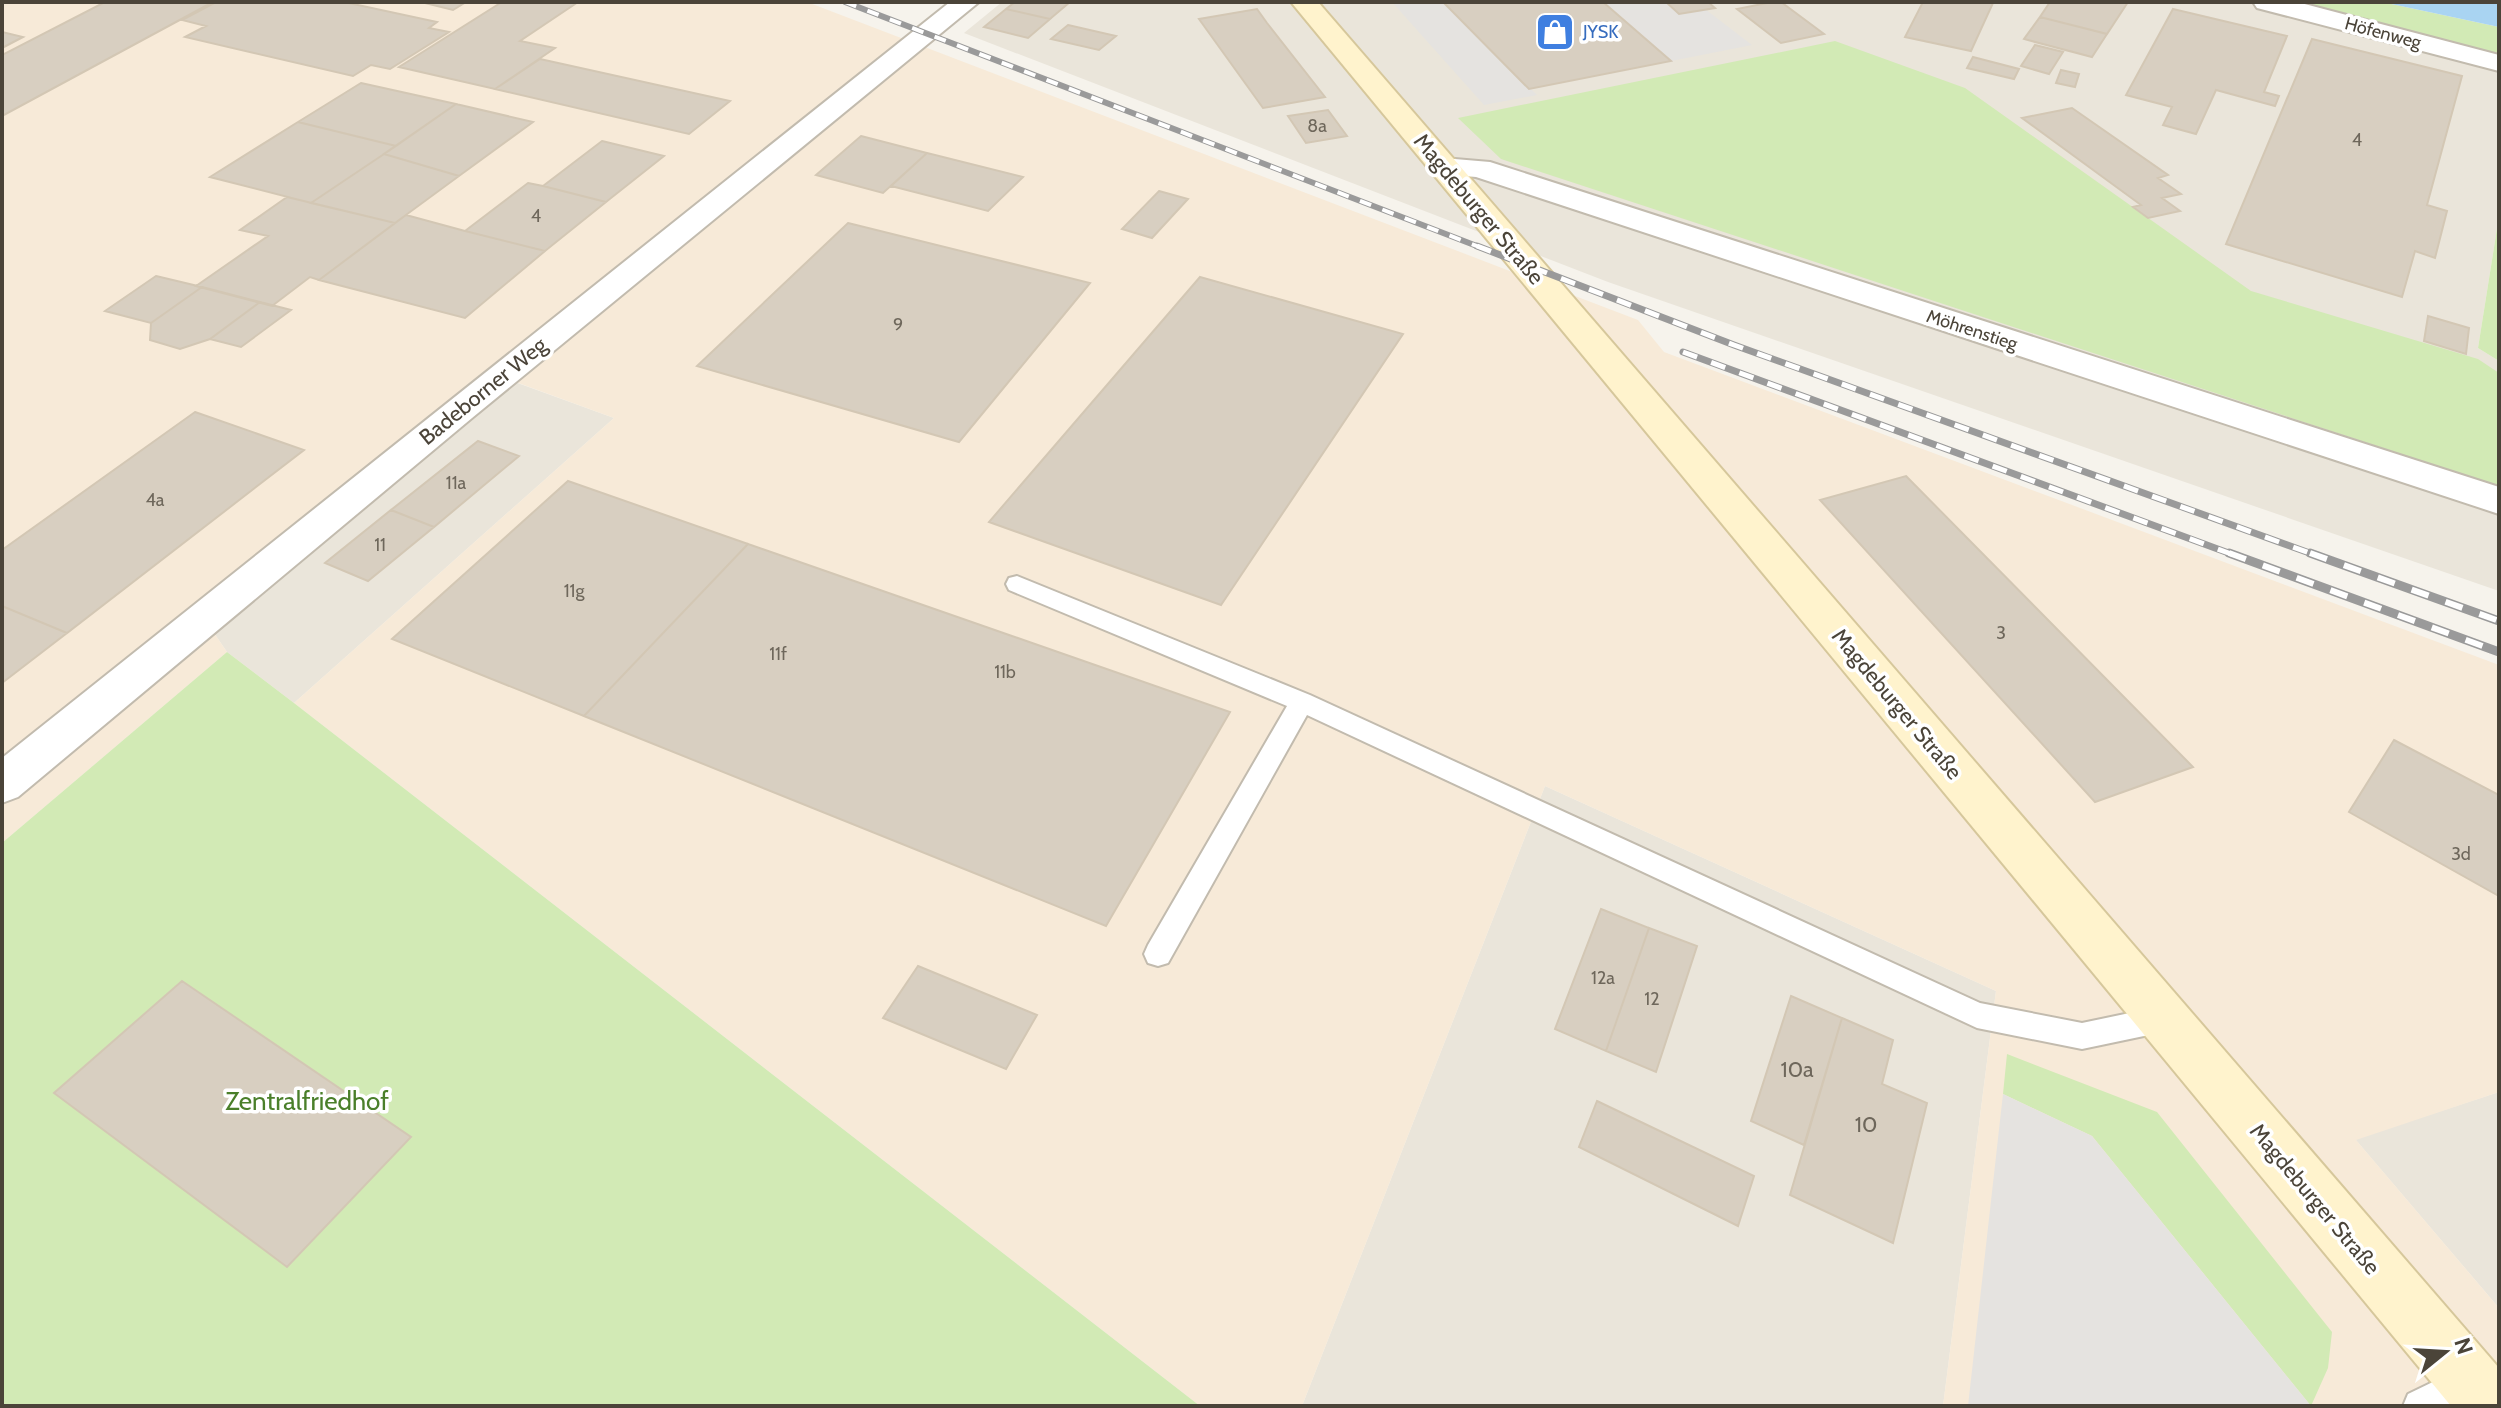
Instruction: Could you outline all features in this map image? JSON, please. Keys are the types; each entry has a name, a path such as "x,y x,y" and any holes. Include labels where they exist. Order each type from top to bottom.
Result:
{"main road":[{"name":"Magdeburger Straße","path":"1304,2 2480,1394"}],"street":[{"name":"Badeborner Weg","path":"2,784 459,410 966,2"},
{"name":"Höfenweg","path":"2266,2 2499,63"},
{"name":"Möhrenstieg","path":"1443,167 1459,166 1492,172 2499,501"}],"lane":[{"path":"1017,584 1302,702 1977,1015 2082,1036 2163,1019"},
{"path":"1158,954 1302,702"},
{"path":"2420,1406 2480,1394"}],"shaded area":[{"path":"2,2 807,2 1638,320 1664,352 2499,665 2499,1092 2356,1140 2499,1308 2499,1406 1943,1406 1996,991 1545,786 1302,1406 1200,1406 294,703 614,418 513,381 212,630 227,652 2,843"},
{"path":"1002,2 2291,2 2499,57 2499,216 2478,348 2499,361 2499,591 1608,282 964,33"},
{"path":"1392,2 1443,2 1537,95 1484,105"},
{"path":"1603,2 1666,2 1705,9 1752,45 1671,61"},
{"path":"512,381 614,418 294,703 227,652 212,630"},
{"path":"1545,786 1996,991 1943,1406 1302,1406"},
{"path":"2499,1092 2499,1308 2355,1139"},
{"path":"2003,1094 2092,1136 2311,1406 1968,1406"}],"green space":[{"path":"2291,2 2382,2 2499,27 2499,57"},
{"path":"1835,41 1965,88 2251,291 2478,359 2499,373 2499,486 1501,159 1458,118"},
{"path":"2499,216 2499,361 2478,348"},
{"name":"Zentralfriedhof","path":"227,652 1200,1406 2,1406 2,843"},
{"path":"2007,1054 2157,1112 2332,1332 2328,1368 2311,1406 2092,1136 2003,1094"}],"water":[{"path":"2382,2 2499,2 2499,27"}],"building":[{"path":"105,2 213,2 2,116 2,55"},
{"path":"216,2 344,2 437,22 429,28 449,32 390,69 371,65 353,76 185,37 206,26 182,20"},
{"path":"421,2 466,2 453,10"},
{"path":"502,2 578,2 520,41 555,48 495,89 399,67"},
{"path":"1015,2 1070,2 1050,19 1006,9"},
{"name":"JYSK","path":"1443,2 1603,2 1671,61 1529,89"},
{"path":"1666,2 1708,2 1715,8 1679,14"},
{"path":"1781,2 1824,34 1781,43 1737,9"},
{"path":"1923,2 1993,3 1971,51 1905,37"},
{"path":"2050,2 2128,2 2107,34 2040,17"},
{"path":"1006,9 1050,19 1028,38 984,27"},
{"path":"1257,9 1325,97 1263,108 1199,19"},
{"path":"2173,9 2287,36 2264,92 2279,96 2275,106 2216,90 2196,134 2163,125 2172,107 2126,95"},
{"path":"2040,17 2107,34 2092,57 2024,39"},
{"path":"1068,25 1116,36 1099,50 1051,39"},
{"path":"2,32 23,37 2,48"},
{"path":"2312,39 2462,76 2427,205 2447,211 2435,258 2415,251 2402,297 2226,244"},
{"path":"2035,45 2063,52 2049,74 2021,66"},
{"path":"1973,57 2019,69 2014,79 1967,68"},
{"path":"540,59 730,101 689,134 495,89"},
{"path":"2061,70 2079,74 2075,87 2056,83"},
{"path":"361,83 456,104 396,146 298,122"},
{"path":"456,104 533,122 459,176 384,154"},
{"path":"2072,108 2168,175 2158,178 2181,194 2162,198 2180,211 2148,218 2133,207 2141,205 2022,118"},
{"path":"1328,110 1347,136 1306,143 1288,116"},
{"path":"298,122 396,146 311,203 210,177"},
{"path":"861,136 927,153 883,193 816,175"},
{"path":"602,141 664,156 606,202 543,186"},
{"path":"927,153 1023,177 988,211 891,186"},
{"path":"384,154 459,176 395,223 311,203"},
{"path":"528,183 606,202 545,251 465,231"},
{"path":"1159,191 1188,199 1152,238 1122,229"},
{"path":"287,197 395,223 319,280 310,277 272,306 196,286 268,236 240,230"},
{"path":"406,215 545,251 465,318 319,280"},
{"path":"848,223 1090,283 959,442 697,366"},
{"path":"156,276 202,287 151,323 105,311"},
{"path":"1200,277 1403,334 1221,605 989,522"},
{"path":"202,287 260,302 210,339 180,349 150,340 151,323"},
{"path":"260,302 291,310 241,347 210,339"},
{"path":"2428,316 2469,328 2466,354 2424,341"},
{"path":"195,412 304,450 67,633 2,606 2,550"},
{"path":"478,441 519,456 434,527 391,510"},
{"path":"1906,476 2193,767 2095,802 1820,500"},
{"path":"568,481 748,544 584,716 392,639"},
{"path":"391,510 434,527 368,581 325,563"},
{"path":"748,544 1230,712 1106,926 584,716"},
{"path":"2,606 67,633 2,683"},
{"path":"2394,740 2499,795 2499,896 2349,812"},
{"path":"1601,909 1649,928 1606,1051 1555,1029"},
{"path":"1649,928 1697,946 1656,1072 1606,1051"},
{"path":"918,966 1037,1015 1006,1069 883,1018"},
{"path":"182,981 411,1137 287,1267 54,1093"},
{"path":"1791,996 1842,1018 1804,1145 1751,1121"},
{"path":"1842,1018 1893,1040 1882,1084 1927,1103 1893,1243 1790,1195"},
{"path":"1597,1101 1754,1176 1738,1226 1579,1147"}],"railway":[{"path":"845,2 1482,248"},
{"path":"1477,246 1734,345 2315,555"},
{"path":"1683,352 2234,555"},
{"path":"2229,553 2499,652"},
{"path":"2310,553 2499,621"}],"place":[{"name":"JYSK","path":"1555,32"}]}
